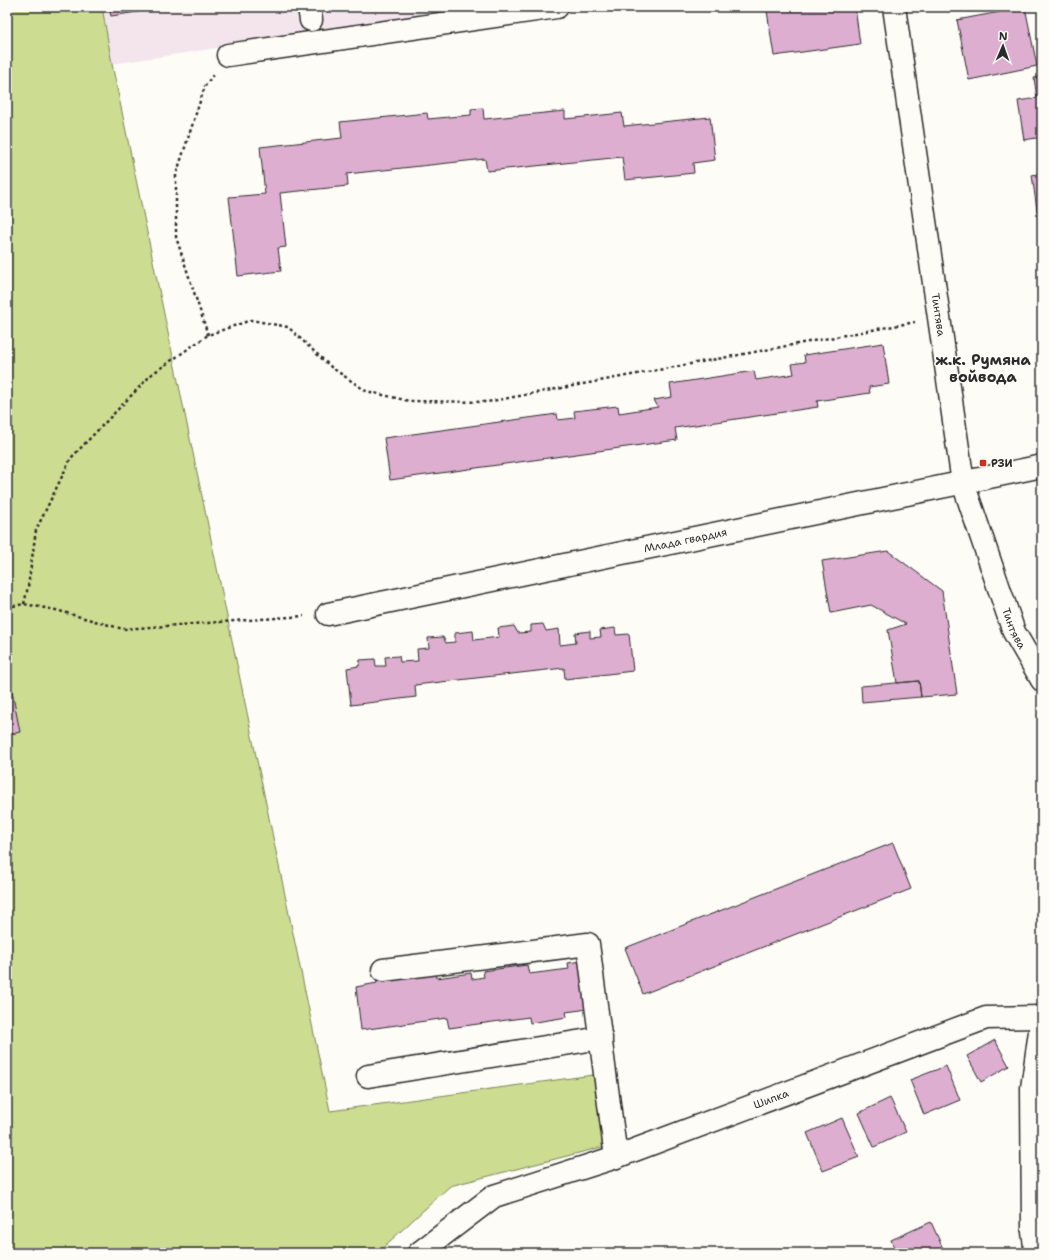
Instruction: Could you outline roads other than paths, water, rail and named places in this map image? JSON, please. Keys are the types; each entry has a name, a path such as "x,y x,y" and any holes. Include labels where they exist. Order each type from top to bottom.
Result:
{"street":[{"path":"228,55 557,7"},
{"name":"Тинтява","path":"894,7 963,483 1014,632 1042,680"},
{"name":"Млада гвардия","path":"328,614 1042,466"},
{"path":"383,970 588,944 616,1157"},
{"path":"1036,1253 1034,1232 1032,1088 1042,1017"},
{"name":"Шипка","path":"419,1253 494,1196 616,1157 986,1018 1042,1017"},
{"path":"368,1076 601,1038"}],"place":[{"name":"РЗИ","path":"983,463"}],"district":[{"name":"ж.к. Румяна войвода","path":"983,368"}]}
